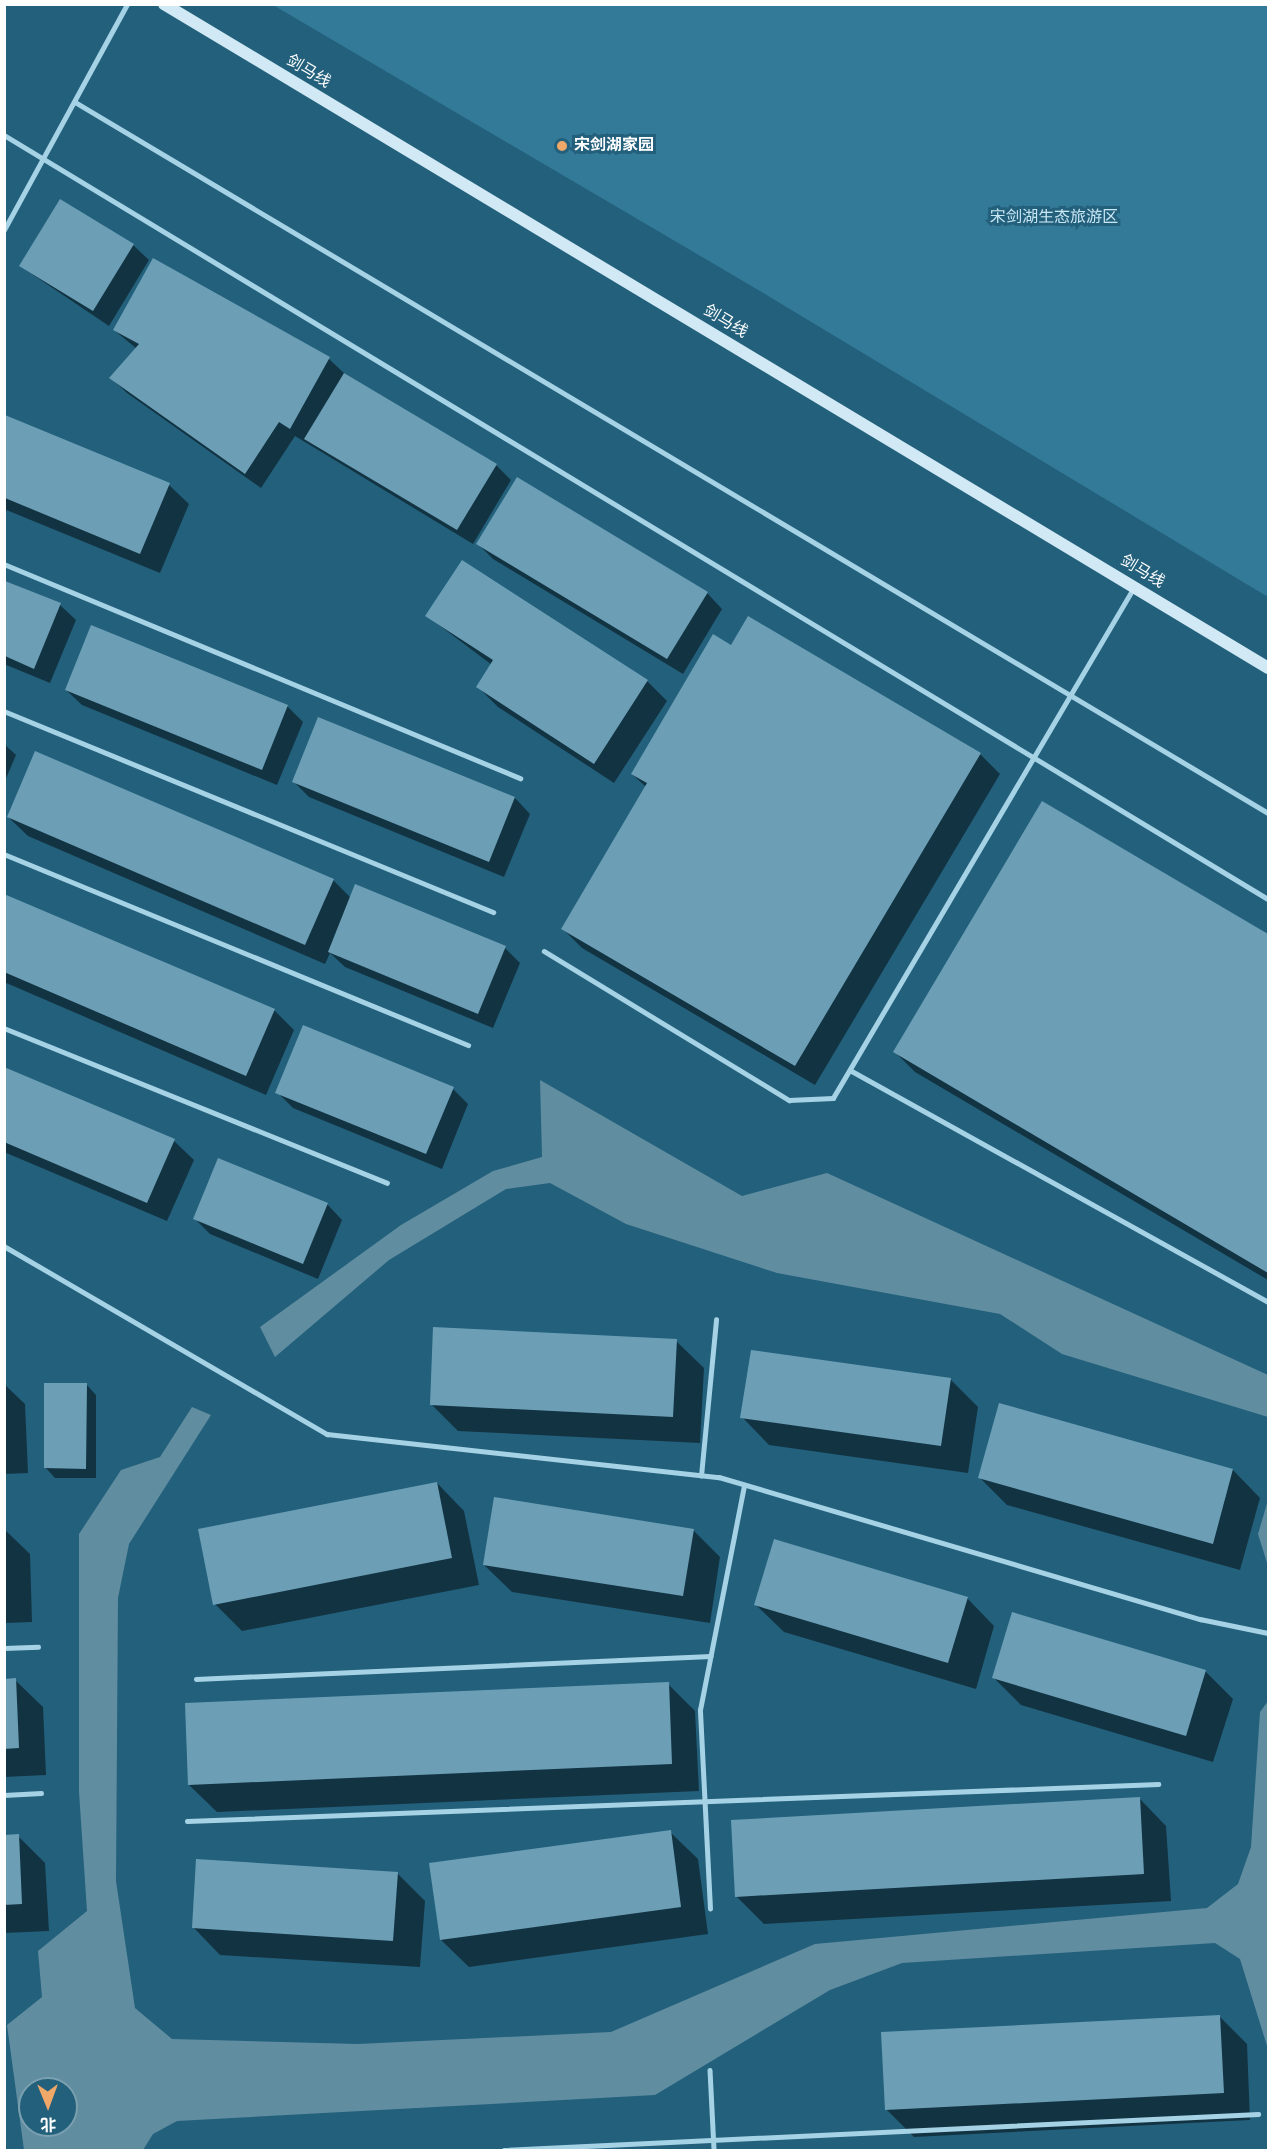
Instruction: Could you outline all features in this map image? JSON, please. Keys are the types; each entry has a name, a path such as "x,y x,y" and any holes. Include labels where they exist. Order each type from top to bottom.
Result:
{"main road":[{"name":"剑马线","path":"164,4 1269,668"}],"lane":[{"path":"4,230 128,4"},
{"path":"75,102 1269,813"},
{"path":"4,135 45,157 1269,899"},
{"path":"4,564 520,778"},
{"path":"544,951 789,1100 833,1098 1134,587"},
{"path":"4,711 493,912"},
{"path":"4,854 468,1046"},
{"path":"4,1028 387,1183"},
{"path":"850,1070 1269,1302"},
{"path":"4,1246 327,1434 701,1476 744,1485 1200,1619 1269,1633"},
{"path":"701,1476 716,1320"},
{"path":"710,1908 700,1710 744,1485"},
{"path":"4,1648 38,1647"},
{"path":"196,1679 710,1656"},
{"path":"187,1821 1158,1784"},
{"path":"4,1795 41,1793"},
{"path":"710,2070 714,2151"},
{"path":"504,2151 1258,2114"}],"green space":[{"name":"宋剑湖生态旅游区","path":"273,5 1268,5 1268,597 760,291"}],"shaded area":[{"path":"540,1080 742,1196 827,1173 1268,1375 1268,1417 1062,1354 1000,1314 777,1273 626,1224 550,1183 506,1189 389,1260 275,1357 260,1327 401,1225 493,1171 542,1157"},
{"path":"192,1407 211,1415 129,1544 118,1598 116,1881 135,2008 172,2039 358,2044 611,2032 815,1944 1207,1908 1238,1884 1251,1847 1260,1712 1268,1701 1268,2049 1240,1959 1215,1943 902,1963 830,1990 655,2095 177,2121 153,2134 143,2150 24,2150 22,2137 78,2137 78,2077 18,2077 18,2106 7,2025 42,1997 38,1951 87,1911 79,1792 79,1534 121,1470 160,1457"},
{"path":"1268,1500 1268,1566 1258,1534"}],"building":[{"path":"60,199 134,244 93,311 19,266"},
{"path":"153,258 330,357 290,429 279,422 245,474 109,378 139,344 113,330"},
{"path":"344,373 497,464 457,530 304,439"},
{"path":"5,415 170,483 140,554 5,498"},
{"path":"517,477 708,592 667,659 476,544"},
{"path":"462,560 648,680 594,764 476,687 493,660 425,616"},
{"path":"5,581 61,603 34,669 5,656"},
{"path":"748,616 981,753 795,1066 561,929 647,783 631,774 713,634 731,645"},
{"path":"91,625 288,705 262,770 65,690"},
{"path":"318,717 515,797 489,862 292,782"},
{"path":"35,751 334,879 305,945 7,817"},
{"path":"1042,801 1268,934 1268,1273 893,1052"},
{"path":"355,884 506,946 478,1014 328,952"},
{"path":"4,894 275,1009 246,1076 4,972"},
{"path":"303,1025 454,1087 426,1154 275,1093"},
{"path":"4,1067 175,1139 147,1203 4,1142"},
{"path":"218,1158 328,1203 303,1264 193,1219"},
{"path":"433,1327 677,1339 673,1417 430,1405"},
{"path":"751,1350 951,1378 941,1446 740,1418"},
{"path":"44,1383 87,1383 86,1469 44,1468"},
{"path":"999,1403 1233,1469 1213,1544 978,1478"},
{"path":"437,1482 452,1558 213,1605 198,1529"},
{"path":"494,1497 694,1529 683,1596 483,1565"},
{"path":"774,1539 968,1597 948,1663 754,1605"},
{"path":"1012,1612 1206,1670 1186,1736 992,1678"},
{"path":"16,1678 19,1748 4,1749 4,1679"},
{"path":"669,1682 672,1764 188,1785 185,1703"},
{"path":"1140,1797 1144,1874 735,1897 731,1820"},
{"path":"671,1830 681,1907 440,1940 429,1863"},
{"path":"19,1834 22,1904 4,1905 4,1835"},
{"path":"196,1859 398,1872 393,1941 192,1928"},
{"path":"1220,2015 1224,2093 885,2110 881,2032"}],"place":[{"name":"宋剑湖家园","path":"562,146"}]}
